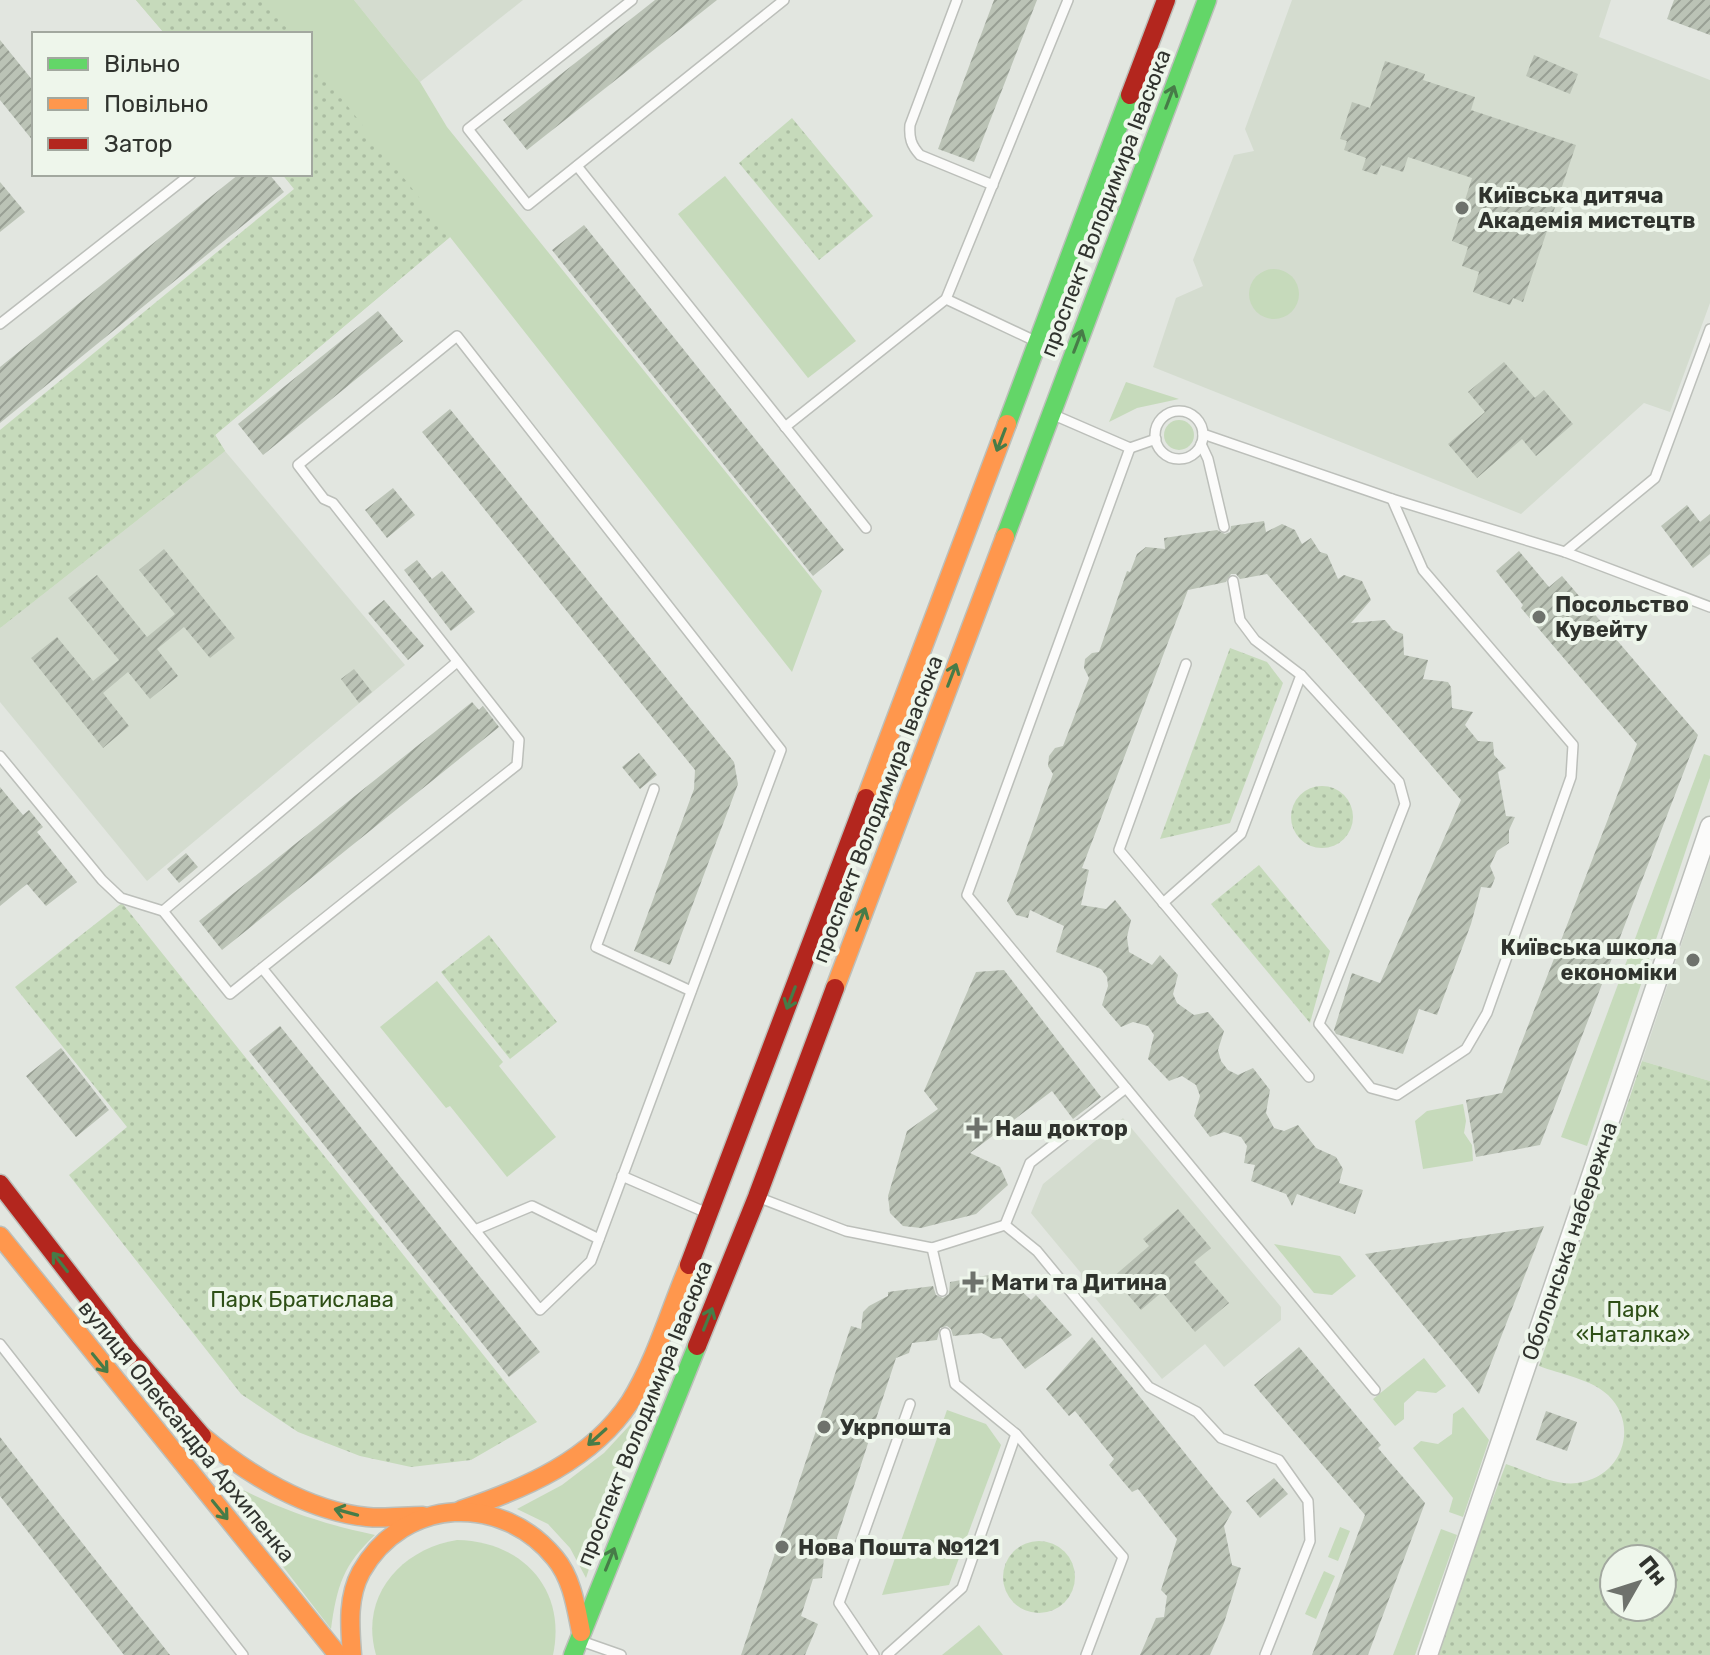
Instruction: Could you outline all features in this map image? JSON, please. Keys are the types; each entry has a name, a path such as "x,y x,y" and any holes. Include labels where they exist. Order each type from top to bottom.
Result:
{"main road":[{"name":"проспект Володимира Івасюка","path":"577,1642 757,1197 1034,406 1036,342 1166,0"},
{"name":"проспект Володимира Івасюка","path":"461,1510 506,1495 552,1472 589,1445 620,1416 642,1380 1034,406 1207,0"},
{"name":"вулиця Олександра Архипенка","path":"0,1184 126,1347 197,1431 233,1462 281,1491 330,1508 366,1517 423,1516"},
{"name":"вулиця Олександра Архипенка","path":"0,1236 338,1655"},
{"path":"352,1655 348,1636 350,1600 363,1566 386,1538 423,1516 461,1510 498,1515 530,1532 556,1558 572,1591 577,1642"}],"street":[{"name":"Оболонська набережна","path":"1428,1655 1710,826"}],"lane":[{"path":"632,0 468,129 528,205 784,0"},
{"path":"957,0 910,125 909,137 920,155 993,185"},
{"path":"785,427 946,299 1068,0"},
{"path":"577,166 866,528"},
{"path":"0,324 188,176"},
{"path":"946,299 1036,342"},
{"path":"1565,552 1655,478 1710,329"},
{"path":"0,756 102,880 121,898 163,911 230,994 262,968 517,765 519,740 333,503 324,499 298,465 457,336 781,750 591,1261 540,1310 262,968"},
{"path":"1034,406 1130,448 1156,439"},
{"path":"1202,439 1191,455 1176,459 1163,452 1156,439 1158,424 1169,413 1176,411 1197,420 1208,459 1224,527"},
{"path":"1202,439 1565,552 1710,607"},
{"path":"1130,448 967,895 1375,1390"},
{"path":"1233,581 1240,620 1255,640 1301,675 1399,782 1405,804 1319,1024 1371,1088 1397,1095 1466,1049 1487,1013 1571,777 1573,745 1423,570 1392,499"},
{"path":"163,911 457,662"},
{"path":"1186,664 1119,850 1309,1077"},
{"path":"1163,903 1241,834 1301,675"},
{"path":"654,789 596,947 691,991"},
{"path":"1005,1225 1030,1163 1126,1088"},
{"path":"622,1176 710,1214"},
{"path":"757,1197 846,1231 932,1248 1005,1225"},
{"path":"475,1230 532,1206 599,1239"},
{"path":"1005,1225 1037,1251 1149,1387 1197,1412 1221,1438 1279,1460 1308,1501 1310,1541 1265,1655"},
{"path":"932,1248 942,1291"},
{"path":"945,1333 955,1384 1016,1434 1123,1557 1086,1655"},
{"path":"0,1344 236,1652"},
{"path":"874,1655 839,1603 910,1404"},
{"path":"887,1655 962,1588 1016,1434"},
{"path":"577,1642 621,1655"}],"shaded area":[{"path":"354,0 523,0 420,82"},
{"name":"Київська дитяча Академія мистецтв","path":"1292,0 1611,0 1599,37 1710,80 1710,303 1670,412 1644,403 1521,514 1153,367 1176,298 1203,286 1193,260 1234,155 1254,151 1245,129"},
{"path":"225,451 405,665 147,881 0,702 0,628"},
{"name":"Київська школа економіки","path":"1710,859 1710,1081 1642,1061"},
{"path":"1123,1118 1281,1307 1281,1320 1224,1367 1205,1344 1162,1379 1082,1282 1081,1273 1031,1213 1043,1184"}],"green space":[{"path":"136,0 354,0 420,82 447,127 822,591 792,672 450,237 215,435 225,451 0,628 295,189 284,176 312,176 312,32 163,32"},
{"path":"136,0 266,0 290,32 163,32"},
{"path":"312,61 450,237 215,435 225,451 0,628 0,430 294,189 284,176 312,176"},
{"path":"792,118 873,216 819,260 739,163"},
{"path":"725,176 856,341 808,378 678,214"},
{"path":"1274,269 1291,277 1299,294 1291,311 1274,319 1257,311 1249,294 1257,277"},
{"path":"1126,382 1179,399 1137,408 1109,422"},
{"path":"1179,420 1190,424 1194,435 1190,446 1179,450 1168,446 1164,435 1168,424"},
{"path":"1230,648 1267,662 1283,683 1230,823 1160,839"},
{"path":"1704,754 1710,756 1710,778 1587,1146 1561,1137"},
{"path":"1322,786 1334,788 1344,795 1351,805 1351,829 1344,839 1334,846 1322,848 1310,846 1300,839 1293,829 1291,817 1293,805 1300,795 1310,788"},
{"path":"1259,865 1330,951 1310,1023 1211,904"},
{"name":"Парк Братислава","path":"122,903 537,1422 471,1460 411,1467 360,1456 298,1432 241,1394 69,1175 127,1127 15,987"},
{"path":"489,935 557,1022 510,1059 441,972"},
{"path":"437,981 503,1062 499,1066 556,1137 507,1177 380,1027"},
{"name":"Парк «Наталка»","path":"1642,1061 1710,1081 1710,1655 1433,1655 1506,1464 1550,1480 1577,1483 1593,1479 1615,1461 1624,1435 1618,1407 1601,1389 1539,1366"},
{"path":"1463,1104 1466,1121 1464,1133 1472,1145 1473,1161 1423,1169 1415,1121 1427,1111"},
{"path":"1274,1244 1340,1256 1356,1276 1332,1295 1314,1293"},
{"path":"1424,1358 1446,1386 1436,1393 1417,1391 1404,1403 1404,1419 1395,1426 1373,1399"},
{"path":"1463,1407 1489,1440 1463,1517 1449,1512 1453,1498 1413,1448 1421,1441 1438,1444 1452,1434 1453,1414"},
{"path":"947,1410 986,1424 1001,1445 949,1585 882,1595"},
{"path":"641,1413 586,1578 570,1548 548,1524 517,1509 562,1485 604,1453"},
{"path":"211,1473 290,1511 375,1535 355,1556 343,1577 331,1629"},
{"path":"1340,1527 1350,1531 1338,1561 1328,1557"},
{"path":"1441,1529 1457,1535 1415,1655 1393,1655"},
{"path":"457,1540 501,1549 520,1559 535,1573 553,1609 556,1631 553,1655 376,1655 372,1633 374,1613 379,1595 389,1579 418,1553"},
{"path":"1039,1541 1059,1547 1069,1557 1075,1577 1069,1597 1059,1607 1039,1613 1019,1607 1009,1597 1003,1577 1009,1557 1019,1547"},
{"path":"1324,1571 1335,1576 1316,1619 1305,1614"},
{"path":"979,1625 1003,1655 942,1655"}],"building":[{"path":"655,0 717,0 527,150 503,120"},
{"path":"994,0 1037,0 974,162 938,149"},
{"path":"1674,0 1710,0 1710,35 1667,19"},
{"path":"0,40 32,80 32,140 0,100"},
{"path":"1534,55 1578,74 1570,94 1526,76"},
{"path":"1385,61 1425,74 1423,80 1475,97 1471,110 1576,145 1523,302 1513,298 1510,305 1473,292 1479,272 1462,266 1468,247 1452,241 1472,178 1408,157 1403,172 1381,165 1377,175 1362,170 1366,158 1344,150 1347,141 1340,139 1352,102 1370,108"},
{"path":"237,176 271,176 284,192 0,423 0,367"},
{"path":"0,182 25,212 0,232"},
{"path":"584,225 844,550 813,576 552,250"},
{"path":"378,311 403,341 263,455 238,424"},
{"path":"1504,362 1535,398 1544,390 1573,424 1536,456 1522,439 1477,478 1448,444 1485,412 1468,392"},
{"path":"450,409 734,762 738,784 670,965 634,951 694,789 695,770 422,432"},
{"path":"393,488 415,515 387,538 365,510"},
{"path":"1687,505 1700,522 1710,514 1710,554 1693,568 1661,526"},
{"path":"1264,521 1266,532 1282,524 1295,530 1302,544 1311,538 1320,552 1327,554 1338,579 1344,575 1362,581 1371,600 1351,623 1385,620 1393,630 1403,634 1404,655 1428,660 1423,679 1448,682 1452,708 1473,712 1465,725 1478,741 1493,742 1494,755 1506,768 1498,772 1506,816 1515,817 1509,830 1509,843 1497,851 1490,866 1495,878 1491,888 1481,887 1471,924 1437,1015 1419,1009 1403,1054 1336,1034 1334,1030 1352,973 1380,983 1461,800 1267,574 1240,579 1236,574 1231,574 1226,582 1188,590 1082,868 1089,870 1081,905 1106,909 1115,900 1131,920 1127,937 1129,952 1152,965 1160,955 1178,975 1173,994 1177,1003 1194,1015 1208,1012 1224,1031 1218,1050 1228,1070 1238,1075 1253,1068 1270,1090 1266,1113 1274,1128 1284,1131 1298,1125 1316,1148 1336,1157 1343,1169 1339,1183 1363,1190 1355,1214 1297,1194 1292,1206 1286,1194 1251,1181 1255,1165 1244,1163 1247,1146 1241,1137 1224,1132 1210,1137 1194,1116 1200,1096 1196,1085 1182,1076 1169,1081 1148,1059 1154,1035 1148,1026 1133,1022 1121,1027 1102,1005 1108,986 1107,977 1101,969 1056,952 1064,926 1030,910 1028,918 1016,915 1007,901 1053,774 1048,766 1049,756 1055,748 1063,746 1089,678 1084,668 1085,659 1099,652 1127,571 1130,572 1137,554 1146,547 1165,549 1164,538 1217,530 1225,534 1230,532 1231,526"},
{"path":"164,549 235,638 210,658 184,627 157,649 178,676 150,699 128,672 103,693 129,726 103,748 31,658 57,637 93,681 119,660 68,598 97,575 147,637 175,614 139,570"},
{"path":"1519,551 1549,587 1562,576 1698,735 1540,1145 1476,1157 1466,1100 1502,1093 1637,744 1521,608 1523,605 1496,571"},
{"path":"417,560 432,579 442,571 475,612 451,631 404,570"},
{"path":"384,600 424,646 408,660 368,613"},
{"path":"354,669 372,692 359,703 341,679"},
{"path":"472,702 479,710 483,706 499,727 222,950 199,921"},
{"path":"639,753 657,775 640,789 622,767"},
{"path":"0,787 23,815 29,810 43,827 37,832 77,882 46,906 27,884 0,906"},
{"path":"186,853 198,867 179,883 167,869"},
{"path":"1004,970 1101,1097 1073,1119 1052,1091 970,1153 1000,1167 1008,1185 976,1214 921,1228 903,1226 890,1213 888,1196 907,1131 938,1109 924,1091 976,972"},
{"path":"280,1026 540,1352 509,1377 249,1051"},
{"path":"61,1048 109,1110 76,1137 26,1076"},
{"path":"1178,1209 1211,1248 1194,1262 1229,1303 1195,1332 1162,1292 1141,1310 1113,1277 1149,1246 1143,1239"},
{"path":"1544,1226 1479,1394 1365,1254"},
{"path":"989,1275 990,1280 1011,1281 1031,1300 1036,1295 1072,1335 1025,1369 1001,1338 993,1339 982,1333 953,1336 947,1326 940,1328 937,1340 912,1343 909,1353 896,1358 830,1559 824,1557 822,1578 813,1579 801,1616 818,1624 805,1655 741,1655 851,1326 861,1329 863,1312 888,1296 888,1292 933,1286 936,1295 943,1298 949,1294 950,1282"},
{"path":"1092,1337 1232,1512 1224,1526 1232,1565 1241,1568 1224,1623 1210,1655 1140,1655 1156,1618 1164,1617 1167,1596 1161,1590 1177,1539 1138,1489 1132,1492 1109,1465 1114,1459 1075,1411 1069,1416 1046,1389"},
{"path":"1299,1347 1425,1503 1368,1655 1312,1655 1365,1515 1254,1385"},
{"path":"1546,1411 1577,1422 1567,1451 1536,1440"},
{"path":"0,1437 170,1655 124,1655 0,1496"},
{"path":"1274,1478 1288,1494 1260,1518 1246,1501"}],"traffic: fast":[{"path":"1005,537 1207,0"},
{"path":"1007,424 1130,95"},
{"path":"573,1655 697,1346"}],"traffic: slow":[{"path":"866,798 1007,424"},
{"path":"835,988 1005,537"},
{"path":"0,1236 338,1655"},
{"path":"461,1510 555,1470 596,1440 614,1422 630,1402 648,1369 689,1265"},
{"path":"202,1436 258,1477 322,1507 367,1517 423,1516"},
{"path":"352,1655 351,1602 361,1572 380,1547 402,1529 427,1517 454,1512 482,1514 508,1522 533,1537 555,1558 566,1574 581,1632"}],"traffic: jam":[{"path":"1130,95 1166,0"},
{"path":"689,1265 866,798"},
{"path":"697,1346 835,988"},
{"path":"0,1184 126,1347 202,1436"}],"place":[{"name":"Київська дитяча Академія мистецтв","path":"1462,208"},
{"name":"Посольство Кувейту","path":"1539,617"},
{"name":"Київська школа економіки","path":"1693,960"},
{"name":"Наш доктор","path":"977,1128"},
{"name":"Мати та Дитина","path":"973,1282"},
{"name":"Укрпошта","path":"824,1427"},
{"name":"Нова Пошта №121","path":"782,1547"}]}
